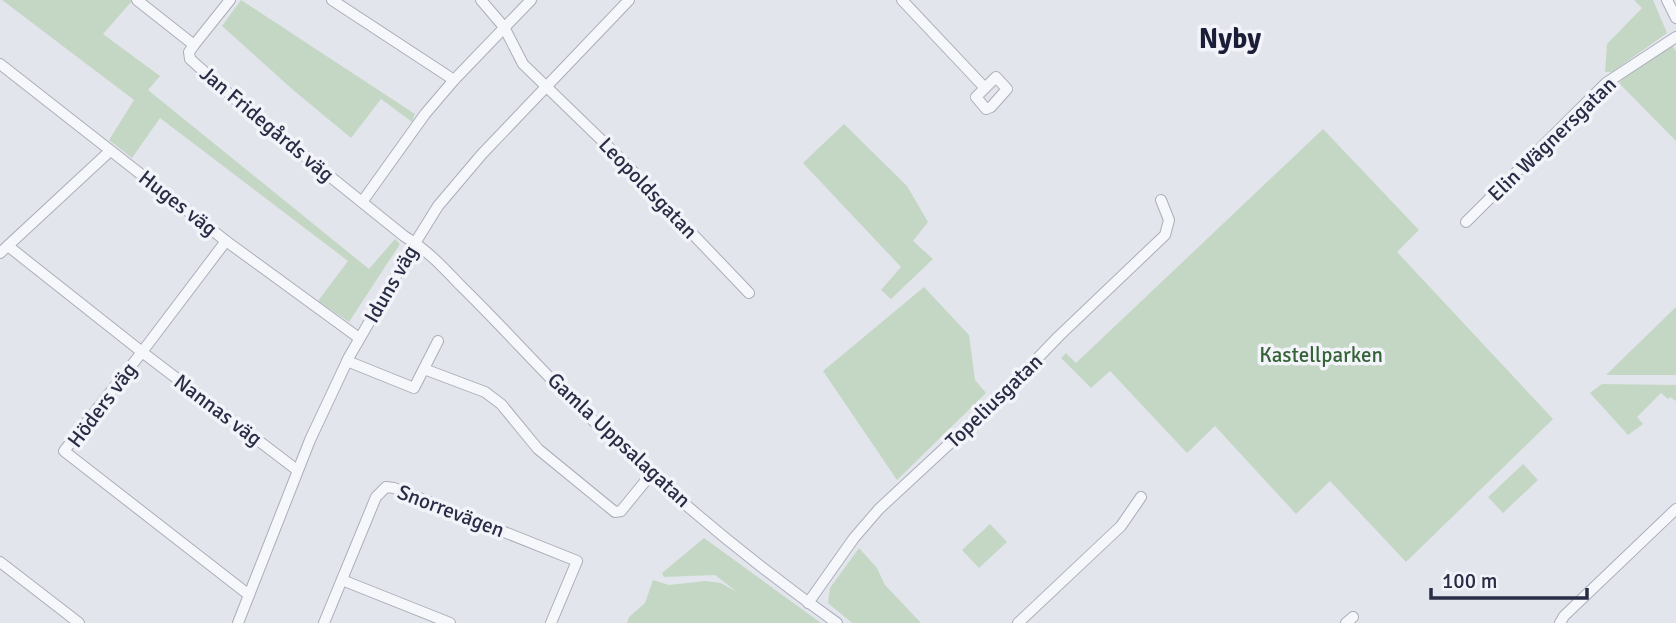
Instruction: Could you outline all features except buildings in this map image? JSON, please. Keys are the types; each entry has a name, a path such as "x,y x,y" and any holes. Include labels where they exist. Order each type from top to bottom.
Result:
{"street":[{"name":"Jan Fridegårds väg","path":"136,0 194,45 189,52 190,59 245,108 415,243"},
{"path":"194,45 230,0"},
{"path":"332,0 454,80"},
{"name":"Leopoldsgatan","path":"481,0 504,27 523,64 622,160 749,293"},
{"path":"362,202 425,114 531,0"},
{"name":"Iduns väg","path":"238,623 297,470 347,361 438,206 482,154 629,0"},
{"path":"902,0 984,87"},
{"path":"1667,0 1676,18"},
{"name":"Elin Wägnersgatan","path":"1466,222 1606,83 1676,37"},
{"name":"Huges väg","path":"0,64 226,241 359,338"},
{"path":"4,250 110,151"},
{"name":"Topeliusgatan","path":"808,603 853,538 878,509 1003,394 1164,235 1169,219 1161,200"},
{"name":"Höders väg","path":"226,241 64,451 249,595"},
{"name":"Gamla Uppsalagatan","path":"415,243 485,308 564,392 652,473 713,526 808,603 837,623"},
{"name":"Nannas väg","path":"4,250 297,470"},
{"path":"347,361 414,388 438,341"},
{"path":"424,369 485,392 500,404 538,449 615,512 621,511 652,473"},
{"name":"Snorrevägen","path":"324,623 376,497 386,487 577,561 551,623"},
{"path":"1018,623 1121,526 1141,497"},
{"path":"1560,623 1564,616 1676,509"},
{"path":"0,562 79,623"},
{"path":"342,580 450,623"}],"green space":[{"path":"2,0 132,1 103,34 160,76 148,90 369,269 395,239 400,244 349,322 318,301 348,261 160,118 132,158 109,140 134,100"},
{"path":"241,0 415,114 412,122 381,99 351,138 222,26"},
{"path":"1634,0 1653,0 1667,33 1612,72 1605,72 1607,44 1642,8"},
{"path":"1673,46 1676,52 1676,141 1619,83 1627,74"},
{"path":"844,124 907,186 928,222 913,241 933,259 891,299 881,290 901,267 803,163"},
{"name":"Kastellparken","path":"1323,129 1419,230 1397,252 1553,419 1406,562 1330,481 1296,514 1215,426 1187,453 1110,371 1091,388 1061,358 1066,353 1076,363"},
{"path":"924,287 969,335 975,380 986,393 897,480 823,371"},
{"path":"1676,307 1676,375 1606,375"},
{"path":"1602,384 1676,385 1676,401 1661,393 1637,417 1643,424 1628,435 1590,393"},
{"path":"1523,464 1538,480 1503,513 1488,497"},
{"path":"990,524 1007,542 979,568 962,550"},
{"path":"704,538 821,623 627,623 629,617 645,603 653,580 669,585 705,581 721,583 737,592 715,575 664,577 662,573"},
{"path":"859,548 877,568 885,585 921,623 852,623 828,603 830,588"}],"district":[{"name":"Nyby","path":"1230,38"}]}
